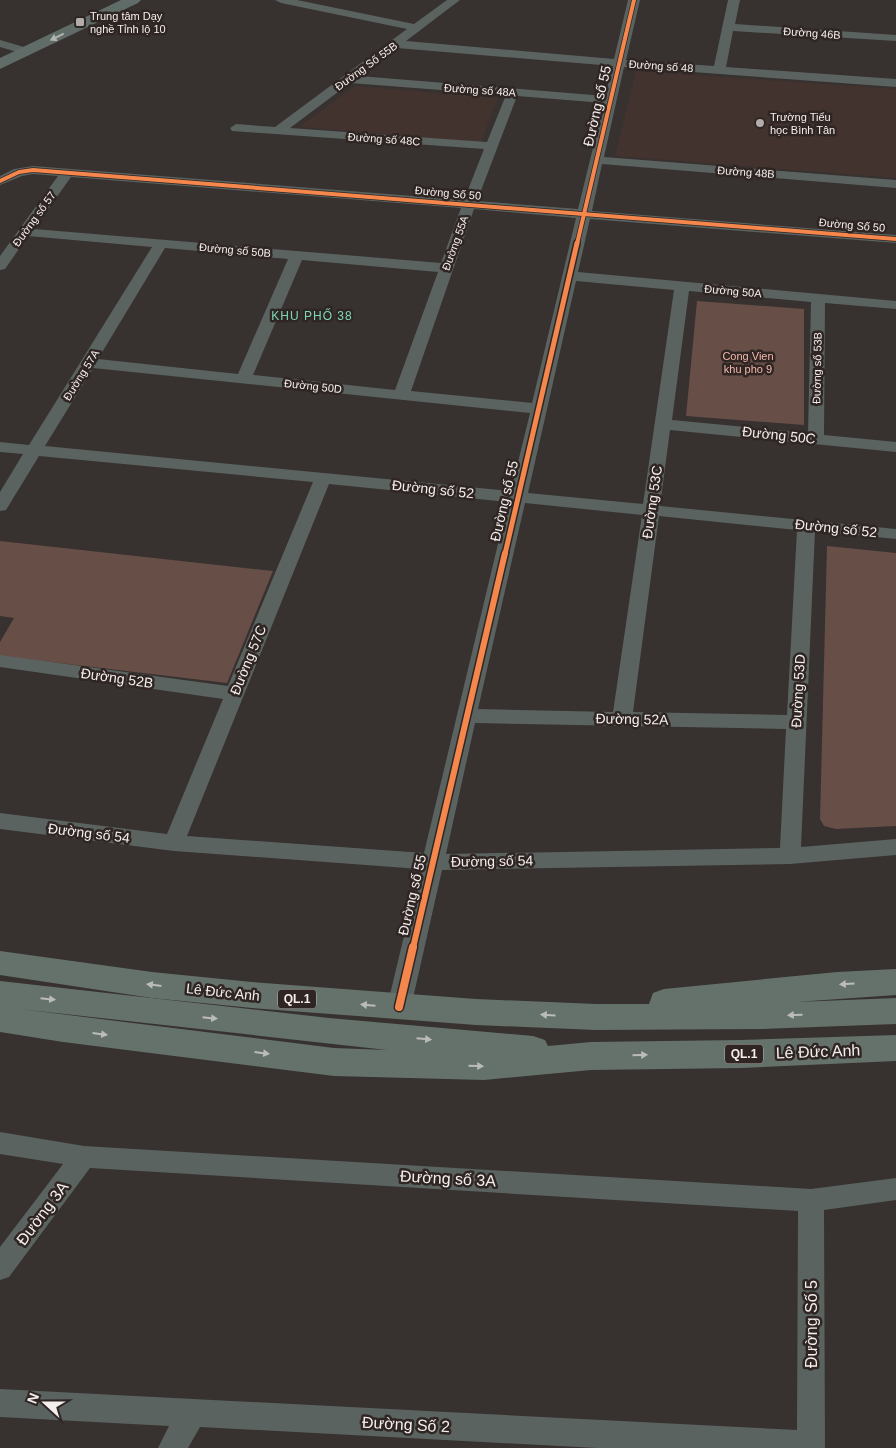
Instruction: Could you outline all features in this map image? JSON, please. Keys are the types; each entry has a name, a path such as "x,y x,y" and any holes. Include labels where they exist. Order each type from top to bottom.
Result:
{"highway":[{"name":"Lê Đức Anh","path":"0,963 152,985 399,1007 596,1017 762,1016 896,1011"},
{"name":"Lê Đức Anh","path":"596,1017 640,1006 684,999 837,985 896,982"},
{"name":"Lê Đức Anh","path":"0,994 328,1031 591,1056"},
{"name":"Lê Đức Anh","path":"0,1020 73,1031 334,1062 484,1066 591,1056 741,1054 896,1048"}],"main road":[{"path":"0,64 133,0"}],"street":[{"path":"281,0 417,28"},
{"name":"Đường Số 55B","path":"278,131 454,0"},
{"name":"Đường số 55","path":"399,1007 634,0"},
{"path":"719,70 734,0"},
{"name":"Đường 46B","path":"728,27 896,38"},
{"path":"0,44 27,51"},
{"name":"Đường số 48","path":"396,44 620,63 896,82"},
{"name":"Đường số 48A","path":"348,79 611,100"},
{"name":"Đường 55A","path":"401,396 469,204 513,92"},
{"name":"Đường số 48C","path":"236,128 491,146"},
{"name":"Đường 48B","path":"597,160 896,184"},
{"name":"Đường Số 50","path":"0,181 14,174 26,171 67,173 896,239"},
{"name":"Đường số 57","path":"0,265 67,173"},
{"name":"Đường số 50B","path":"25,232 446,268"},
{"name":"Đường 57A","path":"0,506 161,244"},
{"path":"242,379 297,255"},
{"name":"Đường 50A","path":"570,276 896,305"},
{"name":"Đường 53C","path":"622,719 682,286"},
{"name":"Đường số 53B","path":"816,438 818,298"},
{"name":"Đường 50D","path":"88,363 539,409"},
{"name":"Đường 50C","path":"663,424 896,446"},
{"name":"Đường số 52","path":"0,446 896,534"},
{"name":"Đường 57C","path":"174,843 323,478"},
{"name":"Đường 53D","path":"790,856 806,525"},
{"name":"Đường 52B","path":"0,661 235,694"},
{"name":"Đường 52A","path":"467,716 796,722"},
{"name":"Đường số 54","path":"0,821 174,843 433,862 790,856 896,846"},
{"name":"Đường số 3A","path":"0,1143 84,1157 811,1200 896,1189"},
{"name":"Đường 3A","path":"0,1268 84,1157"},
{"name":"Đường Số 5","path":"811,1200 811,1446"},
{"name":"Đường Số 2","path":"0,1403 193,1413 540,1439 811,1446"},
{"path":"172,1448 193,1413"}],"shaded area":[{"name":"Trường Tiểu học Bình Tân","path":"636,71 896,89 896,178 615,156"},
{"path":"355,86 498,98 481,142 299,127"}],"green space":[{"name":"Cong Vien khu pho 9","path":"697,301 804,309 804,425 686,416"},
{"path":"0,541 273,571 227,683 0,656 0,642 14,618 0,616"},
{"path":"827,546 896,553 896,826 836,829 824,826 820,819"}],"cycle path":[{"path":"399,1007 634,0"},
{"path":"0,181 19,172 33,170 896,239"}],"place":[{"name":"Trung tâm Dạy nghề Tỉnh lộ 10","path":"80,22"},
{"name":"Trường Tiểu học Bình Tân","path":"760,123"}],"district":[{"name":"KHU PHỐ 38","path":"312,316"}]}
